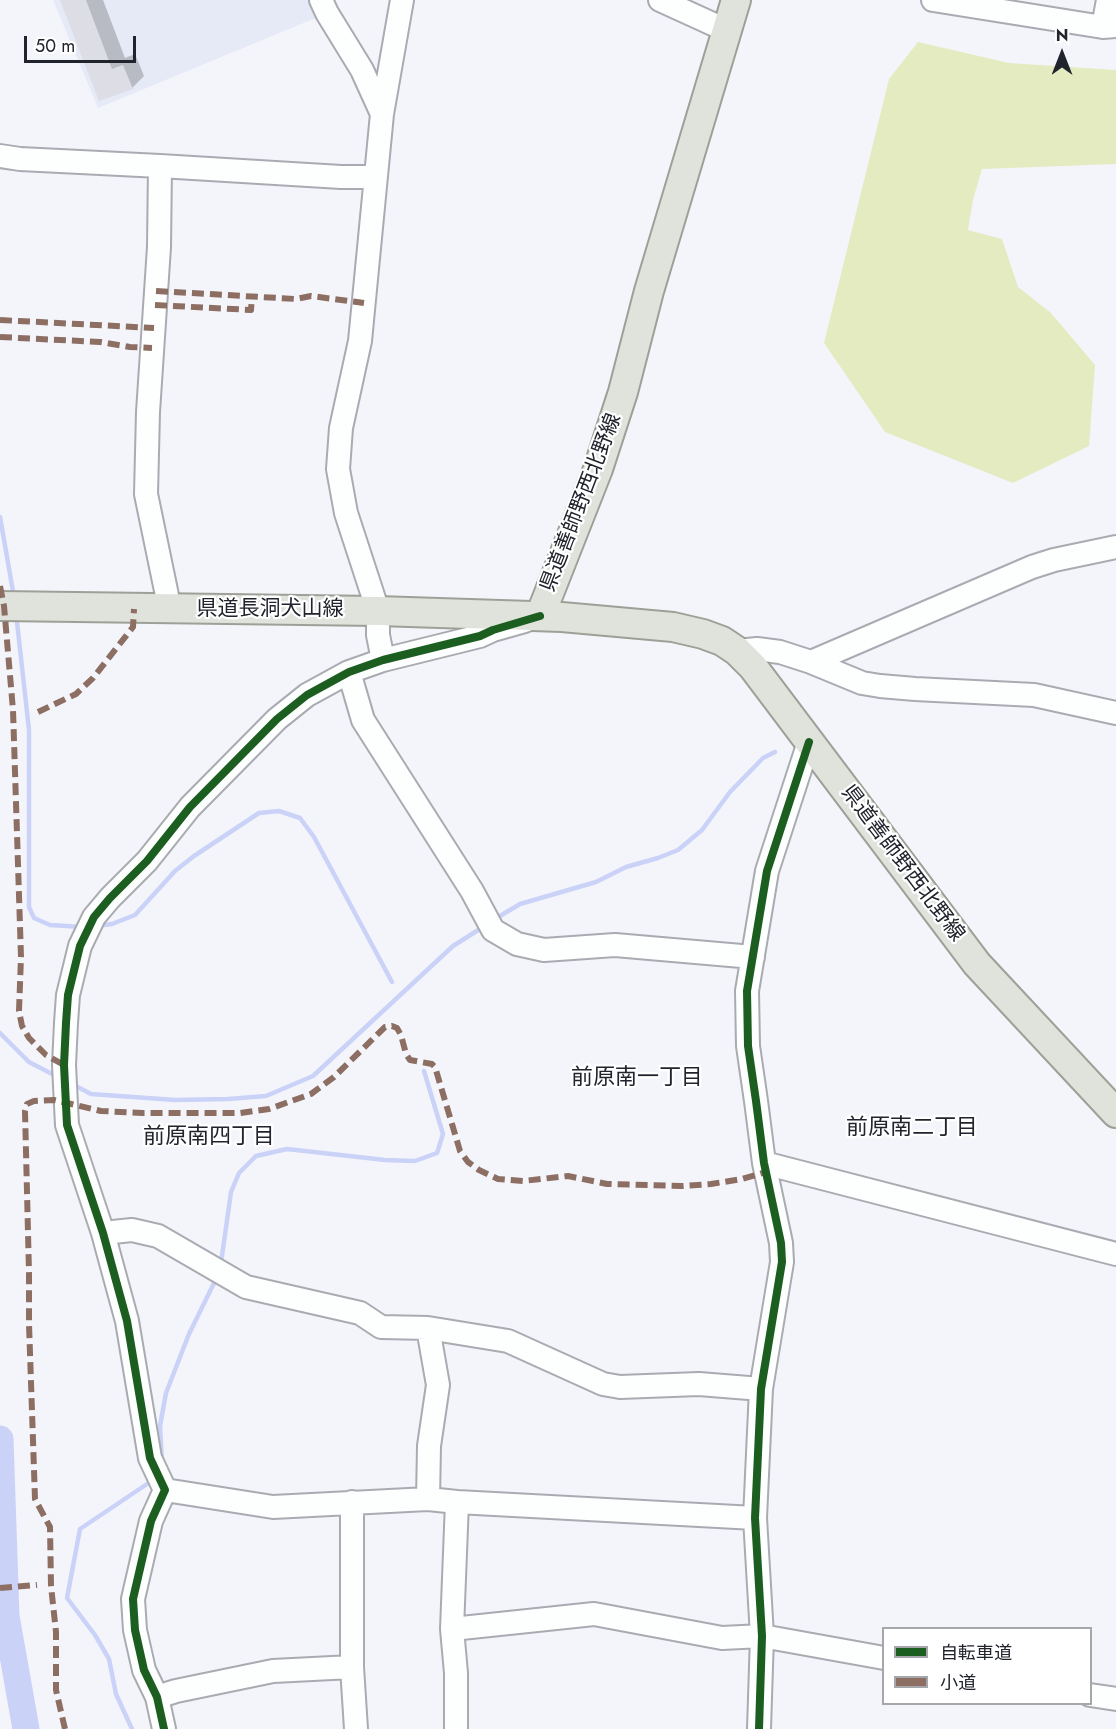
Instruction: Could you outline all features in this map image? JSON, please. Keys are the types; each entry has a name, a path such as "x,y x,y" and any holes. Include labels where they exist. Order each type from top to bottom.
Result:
{"main road":[{"name":"県道善師野西北野線","path":"736,0 649,291 606,447 540,616 673,627 722,641 737,651 753,667 977,964 1116,1113"},
{"name":"県道長洞犬山線","path":"0,606 378,611 540,616"}],"street":[{"path":"321,0 362,70 382,114"},
{"path":"383,660 378,635 378,611 346,513 338,469 341,428 360,341 374,177 382,114 402,0"},
{"path":"660,0 728,31"},
{"path":"933,0 1110,26 1108,0"},
{"path":"0,156 20,159 374,177"},
{"path":"160,165 159,247 148,412 146,494 170,610"},
{"path":"811,662 1032,567 1116,547"},
{"path":"164,1729 157,1697 144,1670 135,1630 133,1599 151,1521 165,1490 150,1458 127,1322 103,1233 67,1125 64,1098 68,994 73,969 90,924 110,898 147,861 190,807 277,719 307,695 349,672 383,660 480,636 540,616"},
{"path":"737,651 780,652 862,682 915,689 1034,695 1116,713"},
{"path":"349,672 363,720 493,930 517,944 544,950 615,945 753,957"},
{"path":"759,1729 762,1636 755,1518 761,1389 782,1262 781,1243 764,1163 746,1017 747,991 767,871 801,731"},
{"path":"764,1163 1116,1254"},
{"path":"103,1233 132,1230 158,1236 246,1287 360,1313 381,1327 428,1328 508,1341 603,1384 620,1387 699,1384 761,1389"},
{"path":"428,1328 438,1385 429,1446 428,1498"},
{"path":"165,1490 273,1507 428,1498 457,1502 755,1518"},
{"path":"352,1502 352,1666 356,1729"},
{"path":"456,1729 456,1673 452,1629 457,1502"},
{"path":"452,1629 594,1614 722,1638 762,1636 882,1658"},
{"path":"157,1697 273,1671 352,1666"},
{"path":"1092,1695 1116,1699"}],"shaded area":[{"path":"53,0 311,0 318,17 98,108"}],"green space":[{"path":"918,42 1009,63 1116,70 1116,164 982,169 973,200 968,230 1002,239 1018,287 1051,313 1095,365 1089,446 1013,483 885,432 824,343 889,79"}],"building":[{"path":"60,0 86,0 112,69 123,65 133,89 99,101"}],"waterway":[{"path":"0,517 14,597"},
{"path":"17,622 29,730 29,907 34,918 50,925 82,927"},
{"path":"495,919 520,904 596,882 626,867 678,850 702,830 730,792 763,758 775,752"},
{"path":"96,926 112,924 135,915 175,871 194,856 259,813 279,811 300,818 314,837 392,982"},
{"path":"72,1084 91,1094 175,1100 266,1096 313,1076 453,946 483,927"},
{"path":"0,1033 29,1062 56,1076"},
{"path":"221,1263 231,1192 239,1173 256,1156 287,1149 385,1160 415,1161 437,1153 443,1134 424,1071"},
{"path":"162,1461 160,1426 166,1393 189,1334 217,1277"},
{"path":"0,1439 6,1616 26,1729"},
{"path":"132,1729 116,1694 109,1659 95,1635 67,1598 80,1529 153,1480"}],"marked path":[{"path":"156,291 296,299 311,296 364,303"},
{"path":"155,305 251,310 252,296"},
{"path":"0,320 154,328"},
{"path":"0,337 100,342 152,348"},
{"path":"0,586 4,606 13,710 21,957 19,1011 22,1026 29,1038 46,1055 64,1065"},
{"path":"38,712 76,694 93,678 133,627 134,609"},
{"path":"65,1729 56,1690 56,1632 51,1586 50,1527 35,1499 29,1324 25,1111 27,1104 34,1101 54,1100 101,1111 142,1113 240,1113 269,1109 311,1094 334,1077 385,1027 392,1026 397,1028 401,1035 410,1060 432,1064 435,1067 460,1151 468,1162 498,1179 523,1181 568,1176 607,1184 682,1186 742,1179 766,1172"},
{"path":"0,1588 37,1585"}],"cycle path":[{"path":"164,1729 157,1697 144,1670 135,1630 133,1599 151,1521 165,1490 150,1458 127,1321 103,1233 67,1125 64,1065 68,995 80,946 94,917 147,861 190,807 277,719 307,695 349,672 383,660 480,636 540,616"},
{"path":"759,1729 762,1636 755,1518 761,1389 782,1262 781,1243 764,1163 748,1046 747,991 767,871 809,742"}],"district":[{"name":"前原南一丁目","path":"637,1079"},
{"name":"前原南二丁目","path":"912,1129"},
{"name":"前原南四丁目","path":"209,1138"}]}
